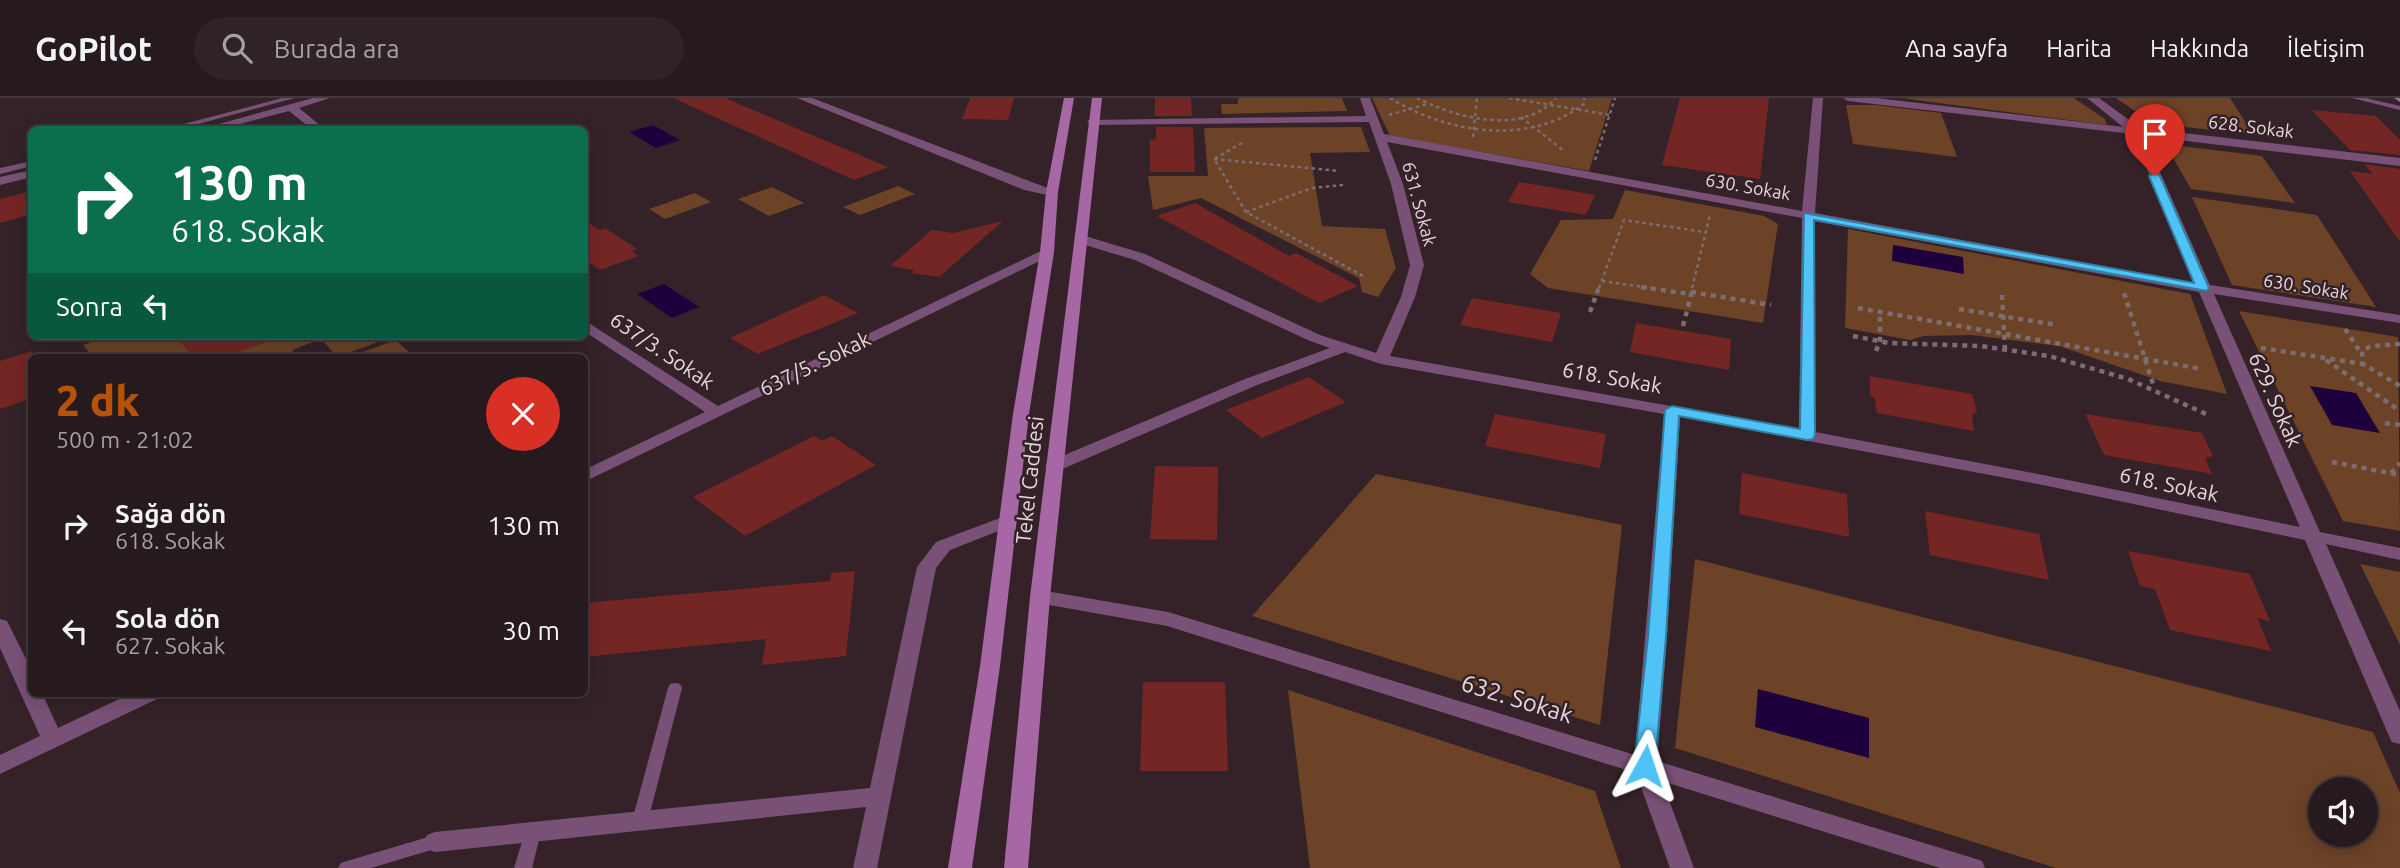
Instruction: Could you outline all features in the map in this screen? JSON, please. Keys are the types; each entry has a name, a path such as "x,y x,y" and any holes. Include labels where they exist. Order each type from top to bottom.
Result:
{"main road":[{"path":"960,868 1021,414 1047,251 1052,192 1069,98"},
{"name":"Tekel Caddesi","path":"1016,868 1040,597 1097,98"}],"street":[{"path":"215,126 291,102 325,98"},
{"path":"802,98 1028,187 1052,192"},
{"name":"631. Sokak","path":"1365,98 1397,184 1417,265 1408,296 1381,359"},
{"path":"1807,435 1808,216 1818,98"},
{"name":"628. Sokak","path":"1848,98 2400,162"},
{"path":"2092,98 2136,131"},
{"path":"291,102 317,126"},
{"path":"1093,121 1374,119"},
{"name":"629. Sokak","path":"2136,131 2202,288 2400,737"},
{"name":"630. Sokak","path":"1380,137 2202,288 2400,319"},
{"path":"0,181 28,174"},
{"name":"618. Sokak","path":"1080,239 1140,257 1240,306 1343,348 1381,359 1672,410 2043,480 2400,554"},
{"name":"637/5. Sokak","path":"588,476 1047,251"},
{"name":"637/3. Sokak","path":"588,327 716,412"},
{"path":"1054,466 1251,382 1343,348"},
{"path":"1672,410 1657,637 1645,766 1682,868"},
{"path":"865,868 927,567 943,546 1008,521"},
{"name":"632. Sokak","path":"1040,597 1168,618 1973,868"},
{"path":"0,626 28,686"},
{"path":"33,697 53,740"},
{"path":"0,765 142,697"},
{"path":"435,842 880,796"}],"lane":[{"path":"2356,98 2400,108"},
{"path":"183,126 291,102"},
{"path":"0,171 28,164"},
{"path":"640,821 675,688"},
{"path":"523,868 533,832"},
{"path":"347,868 435,842"}],"path":[{"path":"1390,98 1406,110 1428,119 1475,128 1535,127 1556,123 1576,114 1585,103 1584,98"},
{"path":"1418,98 1449,113 1476,118 1521,117 1540,113 1552,106 1556,98"},
{"path":"1473,140 1477,98"},
{"path":"1509,98 1610,115"},
{"path":"1374,119 1427,104"},
{"path":"1521,117 1599,177"},
{"path":"1214,159 1242,142"},
{"path":"1214,159 1339,171"},
{"path":"1214,159 1246,212 1363,275"},
{"path":"1246,212 1312,188 1343,185"},
{"path":"1683,326 1712,212 1701,210"},
{"path":"1590,312 1624,220 1705,232"},
{"path":"1602,281 1771,305"},
{"path":"2123,289 2154,387"},
{"path":"2002,295 2006,349"},
{"path":"1858,308 2202,369"},
{"path":"1959,309 2057,325"},
{"path":"1876,351 1880,341 1880,313"},
{"path":"2343,324 2348,337 2361,354 2363,364"},
{"path":"1853,336 1902,345 1949,343 2076,360 2154,387 2206,414"},
{"path":"2361,354 2371,346 2400,344"},
{"path":"2261,348 2363,364 2400,386"},
{"path":"2324,359 2400,411"},
{"path":"2385,423 2400,425"},
{"path":"2332,462 2400,475"},
{"path":"2390,473 2400,463"}],"shaded area":[{"path":"1238,98 1342,98 1347,111 1222,114 1221,104 1238,104"},
{"path":"1372,98 1612,98 1589,171 1390,136"},
{"path":"1901,98 2074,98 2105,119 2107,125"},
{"path":"2116,98 2230,98 2253,134 2154,124"},
{"path":"1846,105 1875,105 1941,113 1957,157 1853,144"},
{"path":"653,125 680,140 656,148 629,132"},
{"path":"1361,127 1370,152 1310,153 1322,226 1385,229 1396,268 1378,297 1362,292 1359,278 1201,198 1153,210 1148,176 1208,176 1204,128"},
{"path":"2165,144 2262,156 2295,203 2191,189"},
{"path":"898,186 915,194 860,215 843,207"},
{"path":"772,187 804,203 769,216 738,199"},
{"path":"1625,190 1764,216 1778,224 1763,323 1548,288 1530,274 1561,220 1613,219"},
{"path":"695,193 711,202 665,219 649,209"},
{"path":"2192,197 2317,215 2376,307 2232,285"},
{"path":"1848,229 2190,294 2227,394 2160,381 2059,346 1971,335 1924,336 1910,340 1845,328"},
{"path":"1893,245 1963,257 1964,274 1892,261"},
{"path":"664,284 699,307 672,318 637,294"},
{"path":"2239,311 2398,337 2400,531 2343,521"},
{"path":"98,340 179,340 191,354 90,354 83,345"},
{"path":"245,340 318,340 292,350 294,354 227,354"},
{"path":"322,340 384,340 345,354 329,354 333,352"},
{"path":"396,340 411,354 357,354"},
{"path":"2310,386 2356,393 2380,433 2332,425"},
{"path":"1376,474 1622,525 1600,725 1252,616"},
{"path":"1695,559 2373,732 2400,793 2400,868 2056,868 1675,748"},
{"path":"2360,564 2400,572 2400,645"},
{"path":"1758,689 1869,718 1869,758 1755,727"},
{"path":"1288,690 1595,791 1621,868 1310,868"}],"building":[{"path":"673,98 725,98 888,167 854,180"},
{"path":"970,98 1014,98 1008,120 962,119"},
{"path":"1155,98 1191,98 1192,116 1155,116"},
{"path":"1680,98 1769,98 1760,179 1662,165"},
{"path":"2312,110 2376,116 2400,140 2400,155 2350,150"},
{"path":"1156,127 1193,127 1195,172 1150,172 1150,140 1156,139"},
{"path":"2364,164 2400,169 2400,242 2350,171 2373,174"},
{"path":"1519,182 1595,195 1586,215 1508,202"},
{"path":"28,192 28,215 0,223 0,199"},
{"path":"1195,203 1289,256 1296,253 1358,286 1319,303 1157,216"},
{"path":"1003,221 939,277 911,273 914,270 890,266 932,230 953,233"},
{"path":"588,222 600,230 605,228 637,249 631,251 638,256 600,270 588,262"},
{"path":"824,295 858,313 758,354 730,338"},
{"path":"1472,298 1561,313 1552,342 1460,325"},
{"path":"1636,323 1731,339 1729,370 1630,352"},
{"path":"179,340 273,340 232,354 191,354"},
{"path":"32,351 32,354 28,354 28,399 0,409 0,361"},
{"path":"1870,376 1972,394 1977,411 1972,415 1974,431 1877,413 1875,399 1870,394"},
{"path":"1309,377 1346,402 1262,438 1226,410"},
{"path":"1495,414 1606,434 1600,468 1485,446"},
{"path":"2085,414 2202,433 2213,456 2205,458 2212,474 2104,455"},
{"path":"814,436 822,441 832,436 876,465 745,536 693,497"},
{"path":"1155,466 1218,467 1217,540 1150,539"},
{"path":"1742,473 1847,494 1849,537 1739,514"},
{"path":"1925,511 2039,534 2049,580 1930,555"},
{"path":"2128,551 2250,574 2270,621 2257,618 2271,651 2170,630 2155,589 2140,586"},
{"path":"855,571 846,656 762,665 766,639 588,657 588,603 830,581 831,573"},
{"path":"1143,682 1225,682 1228,771 1140,771"}],"route":[{"path":"1645,766 1657,637 1672,410 1807,435 1808,216 2202,288 2155,176"}]}
